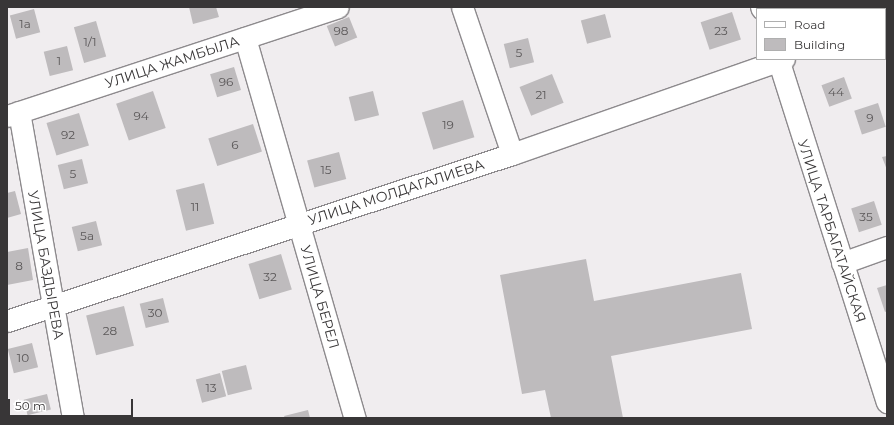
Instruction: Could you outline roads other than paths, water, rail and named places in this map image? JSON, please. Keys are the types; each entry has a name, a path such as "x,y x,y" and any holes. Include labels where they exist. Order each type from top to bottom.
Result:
{"street":[{"name":"УЛИЦА ЖАМБЫЛА","path":"13,114 338,7"},
{"path":"462,7 512,154"},
{"name":"УЛИЦА БЕРЕЛ","path":"245,38 355,418"},
{"name":"УЛИЦА МОЛДАГАЛИЕВА","path":"7,321 512,154 780,60"},
{"name":"УЛИЦА ТАРБАГАТАЙСКАЯ","path":"780,60 842,263 887,402"},
{"name":"УЛИЦА БАЗДЫРЕВА","path":"13,114 53,306 72,418"},
{"path":"842,263 887,247"}]}
